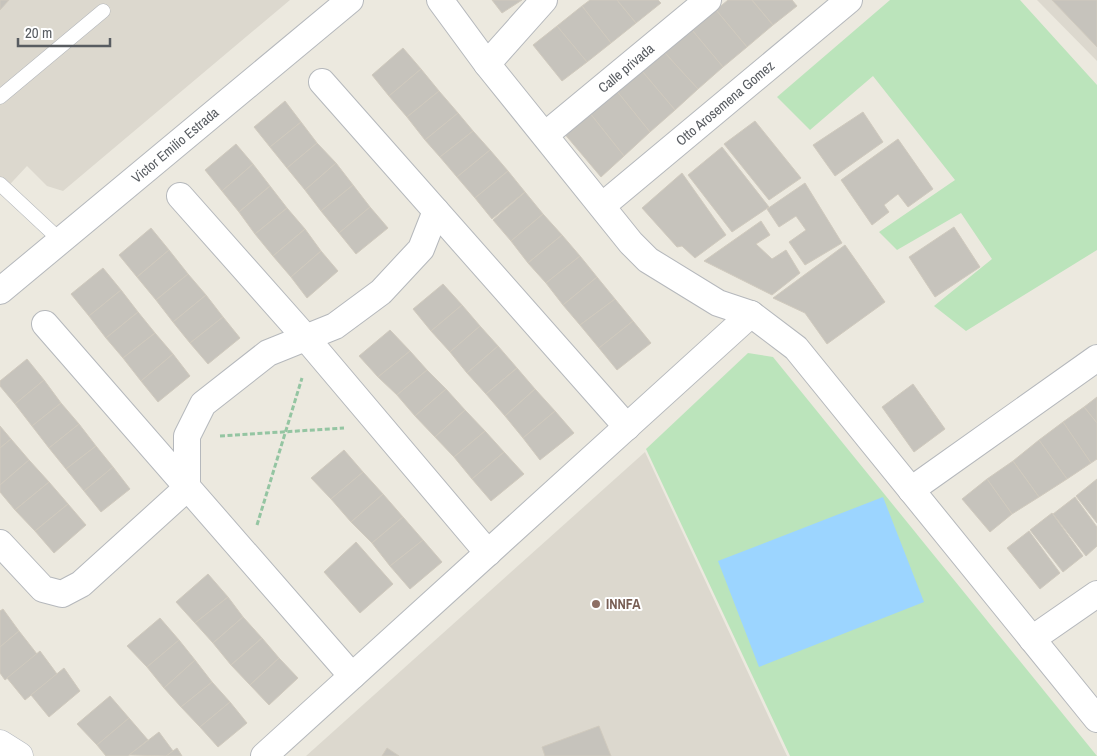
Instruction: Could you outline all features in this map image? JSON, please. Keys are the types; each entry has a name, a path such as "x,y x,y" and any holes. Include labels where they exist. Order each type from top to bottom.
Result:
{"main road":[{"path":"0,744 19,756"}],"street":[{"name":"Victor Emilio Estrada","path":"0,291 350,0"},
{"path":"440,0 487,64 630,243 648,260 718,302 751,314 796,348 1097,719"},
{"path":"487,64 544,0"},
{"name":"Calle privada","path":"545,135 708,0"},
{"name":"Otto Arosemena Gomez","path":"602,206 849,0"},
{"path":"322,82 627,427"},
{"path":"180,196 309,341 488,553"},
{"path":"0,542 43,589 62,594 81,584 187,488 187,438 203,404 268,353 309,341 335,326 381,292 421,249 436,211"},
{"path":"264,756 751,314"},
{"path":"45,324 352,676"},
{"path":"911,490 1097,358"},
{"path":"1032,639 1097,594"}],"lane":[{"path":"0,97 103,11"},
{"path":"0,184 60,240"}],"path":[{"path":"248,556 285,432 309,341"},
{"path":"187,438 380,425"}],"shaded area":[{"path":"0,0 290,0 63,191 47,186 27,166 0,195"},
{"path":"1037,0 1097,0 1097,61"},
{"name":"INNFA","path":"645,452 787,756 306,756"}],"green space":[{"path":"890,0 1020,0 1097,85 1097,250 966,331 934,306 992,259 961,213 897,250 879,232 955,180 873,76 810,130 777,97"},
{"path":"748,353 773,357 1097,756 790,756 646,449"}],"water":[{"path":"883,497 924,602 759,667 718,561"}],"building":[{"path":"0,0 9,0 0,10"},
{"path":"492,0 522,0 502,13"},
{"path":"590,0 617,0 636,23 611,43 582,6"},
{"path":"617,0 658,0 661,3 636,23"},
{"path":"728,0 752,0 773,25 747,47 716,10"},
{"path":"752,0 792,0 797,6 773,25"},
{"path":"1052,0 1097,0 1097,47"},
{"path":"582,6 611,43 587,62 557,26"},
{"path":"716,10 747,47 723,67 692,30"},
{"path":"557,26 587,62 562,81 533,45"},
{"path":"692,30 723,67 698,89 665,53"},
{"path":"403,48 421,69 389,96 372,75"},
{"path":"665,53 698,89 675,110 642,71"},
{"path":"421,69 439,91 407,117 389,96"},
{"path":"642,71 675,110 650,132 616,90"},
{"path":"616,90 650,132 624,156 589,112"},
{"path":"439,91 458,113 425,140 407,117"},
{"path":"285,101 301,122 270,147 254,127"},
{"path":"589,112 624,156 601,177 563,132"},
{"path":"863,112 883,142 835,176 813,145"},
{"path":"458,113 473,131 440,157 425,140"},
{"path":"755,121 801,178 769,200 724,144"},
{"path":"301,122 317,143 287,168 270,147"},
{"path":"473,131 490,150 457,177 440,157"},
{"path":"898,139 933,189 908,207 898,194 884,205 889,212 872,225 841,180"},
{"path":"317,143 336,163 305,190 287,168"},
{"path":"236,144 253,164 222,191 205,170"},
{"path":"722,147 769,207 732,232 688,175"},
{"path":"490,150 508,171 475,198 457,177"},
{"path":"336,163 353,185 321,211 305,190"},
{"path":"253,164 270,186 239,212 222,191"},
{"path":"508,171 525,192 492,219 475,198"},
{"path":"682,173 726,235 695,258 682,246 677,247 642,208"},
{"path":"805,183 842,243 805,265 789,242 806,230 796,216 779,227 767,209"},
{"path":"353,185 370,207 339,233 321,211"},
{"path":"270,186 287,208 255,234 239,212"},
{"path":"525,192 543,214 511,241 493,220"},
{"path":"370,207 388,228 356,254 339,233"},
{"path":"287,208 305,229 273,256 255,234"},
{"path":"543,214 562,235 528,263 511,241"},
{"path":"761,221 770,235 756,244 772,259 786,250 800,273 772,295 704,261"},
{"path":"954,227 980,267 935,297 909,257"},
{"path":"151,228 169,250 137,277 119,255"},
{"path":"305,229 321,251 291,277 273,256"},
{"path":"562,235 580,256 546,283 528,263"},
{"path":"845,245 885,302 827,344 805,313 773,298"},
{"path":"169,250 188,274 156,300 137,277"},
{"path":"321,251 338,271 307,298 291,277"},
{"path":"580,256 597,277 563,305 546,283"},
{"path":"103,268 121,290 89,316 71,294"},
{"path":"188,274 206,295 173,322 156,300"},
{"path":"597,277 615,299 580,325 563,305"},
{"path":"443,284 462,305 431,331 413,309"},
{"path":"121,290 138,312 106,338 89,316"},
{"path":"206,295 223,317 190,343 173,322"},
{"path":"615,299 633,321 599,348 580,325"},
{"path":"462,305 480,326 450,352 431,331"},
{"path":"138,312 155,333 123,358 106,338"},
{"path":"223,317 240,338 208,364 190,343"},
{"path":"633,321 651,343 617,370 599,348"},
{"path":"480,326 498,346 467,373 450,352"},
{"path":"390,330 410,351 378,377 359,356"},
{"path":"155,333 173,354 141,381 123,358"},
{"path":"498,346 517,368 486,394 467,373"},
{"path":"410,351 427,370 397,395 378,377"},
{"path":"173,354 190,376 158,402 141,381"},
{"path":"27,359 44,380 15,404 0,386 0,381"},
{"path":"517,368 535,389 505,416 486,394"},
{"path":"427,370 446,389 415,416 397,395"},
{"path":"44,380 61,403 32,426 15,404"},
{"path":"913,384 945,429 914,452 882,407"},
{"path":"446,389 465,410 435,437 415,416"},
{"path":"535,389 555,411 523,438 505,416"},
{"path":"1097,397 1097,423 1084,407"},
{"path":"61,403 79,424 49,448 32,426"},
{"path":"1084,407 1097,423 1097,459 1091,463 1063,422"},
{"path":"465,410 485,431 454,457 435,437"},
{"path":"555,411 574,433 540,460 523,438"},
{"path":"1063,422 1091,463 1067,479 1039,440"},
{"path":"79,424 96,446 66,469 49,448"},
{"path":"0,426 11,439 0,448"},
{"path":"485,431 504,452 472,479 454,457"},
{"path":"11,439 29,460 0,485 0,448"},
{"path":"1039,440 1067,479 1039,497 1013,461"},
{"path":"96,446 113,467 84,491 66,469"},
{"path":"344,450 363,472 331,499 311,478"},
{"path":"504,452 524,474 491,501 472,479"},
{"path":"29,460 49,482 15,510 0,492 0,485"},
{"path":"1013,461 1039,497 1012,514 987,479"},
{"path":"113,467 130,489 101,512 84,491"},
{"path":"363,472 383,494 351,522 331,499"},
{"path":"987,479 1012,514 990,532 962,499"},
{"path":"1097,479 1097,523 1076,496"},
{"path":"49,482 68,504 35,531 15,510"},
{"path":"383,494 403,517 372,543 351,522"},
{"path":"1075,497 1097,527 1097,546 1086,556 1053,514"},
{"path":"68,504 86,525 54,553 35,531"},
{"path":"1052,513 1083,556 1063,572 1030,530"},
{"path":"403,517 423,540 390,566 372,543"},
{"path":"1029,531 1060,573 1040,589 1007,548"},
{"path":"423,540 442,562 410,589 390,566"},
{"path":"356,542 393,584 360,613 324,572"},
{"path":"208,574 228,597 195,623 176,602"},
{"path":"228,597 243,617 213,643 195,623"},
{"path":"3,609 19,631 0,647 0,611"},
{"path":"243,617 262,638 231,665 213,643"},
{"path":"160,618 179,640 147,667 127,646"},
{"path":"19,631 37,654 5,680 0,673 0,647"},
{"path":"262,638 279,658 250,685 231,665"},
{"path":"179,640 195,660 164,688 147,667"},
{"path":"40,651 57,674 25,700 7,678"},
{"path":"279,658 298,678 269,705 250,685"},
{"path":"195,660 212,682 181,707 164,688"},
{"path":"64,668 80,691 49,717 31,695"},
{"path":"212,682 230,702 200,727 181,707"},
{"path":"110,696 129,718 97,745 77,724"},
{"path":"230,702 247,723 218,747 200,727"},
{"path":"129,718 148,740 128,756 106,756 97,745"},
{"path":"599,726 611,756 545,756 542,747"},
{"path":"159,732 173,751 167,756 129,755"},
{"path":"177,748 182,756 166,756"},
{"path":"387,748 399,756 382,756"}],"place":[{"name":"INNFA","path":"596,604"}]}
